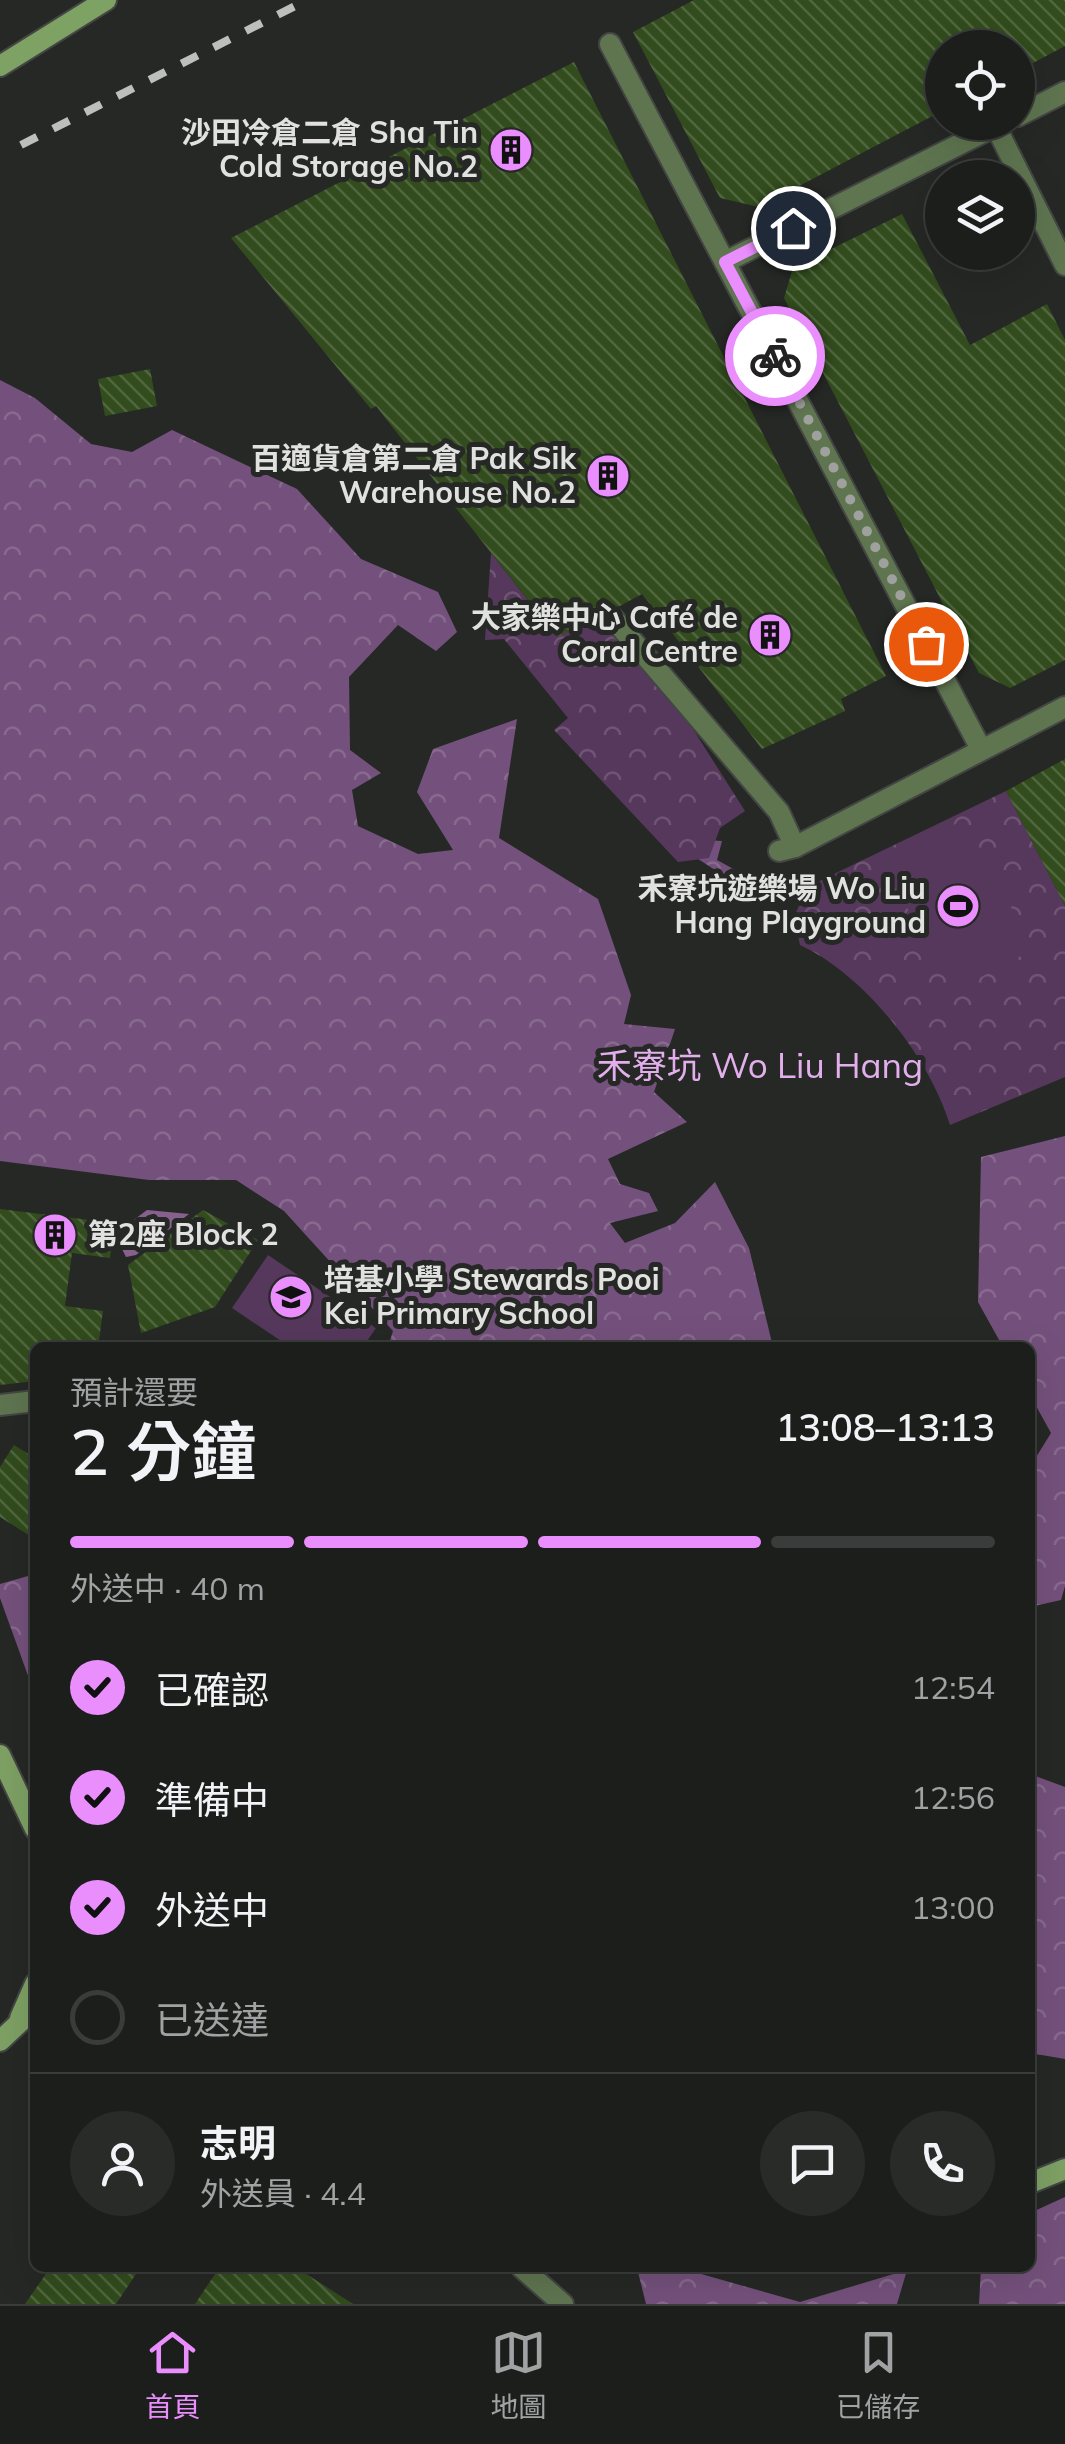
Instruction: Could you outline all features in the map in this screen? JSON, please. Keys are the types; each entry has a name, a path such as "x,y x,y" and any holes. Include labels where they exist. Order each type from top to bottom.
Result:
{"street":[{"path":"0,66 106,0"},
{"path":"610,44 982,748"},
{"path":"1035,107 1065,92"},
{"path":"725,262 970,140"},
{"path":"1007,140 1065,265"},
{"path":"614,618 779,812 787,848 1065,706"},
{"path":"0,1404 30,1401"},
{"path":"0,1755 30,1818"},
{"path":"0,2041 27,2014"},
{"path":"1035,2180 1065,2169"},
{"path":"527,2272 563,2304"}],"green space":[{"path":"0,380 35,398 91,444 132,452 172,430 297,489 361,559 438,592 457,632 436,651 398,625 349,677 350,750 381,773 352,790 358,826 418,854 453,850 417,792 433,749 517,719 499,838 598,899 631,995 624,1024 675,1029 654,1092 687,1122 608,1159 620,1184 649,1193 658,1211 610,1223 625,1243 675,1223 715,1182 749,1248 772,1342 390,1342 393,1331 284,1211 236,1180 149,1180 0,1161"},
{"path":"491,553 556,636 616,608 745,811 720,828 709,858 678,862 554,730 568,718 504,639 485,640"},
{"name":"禾寮坑遊樂場 Wo Liu Hang Playground","path":"1006,791 1065,906 1065,1077 950,1125 927,1072 892,1021 848,976 800,945 794,917 807,887"},
{"name":"禾寮坑遊樂場 Wo Liu Hang Playground","path":"963,820 1034,949 953,992 883,863"},
{"path":"666,838 722,841 717,860 748,877 738,885"},
{"path":"1065,1136 1065,1586 1061,1600 1035,1606 1035,1459 1051,1433 1035,1404 1035,1342 1000,1342 978,1302 981,1157"},
{"path":"268,1255 376,1328 366,1342 283,1342 232,1308"},
{"path":"30,1575 30,1681 0,1598 0,1584"},
{"path":"1035,1776 1065,1787 1065,2059 1035,2054"},
{"path":"1065,2197 1065,2304 979,2304 981,2272 1035,2272 1035,2211"},
{"path":"638,2272 694,2272 800,2302 906,2272 897,2304 646,2304"}],"shaded area":[{"path":"147,1210 189,1214 136,1255 126,1257 122,1249 131,1222"}],"building":[{"path":"694,0 1065,0 1065,46 1035,62 1035,30 925,30 925,120 759,207 720,198 633,32"},
{"path":"574,62 886,676 841,699 845,711 762,749 642,594 620,606 605,607 600,616 557,637 376,406 371,409 231,238"},
{"path":"902,214 925,258 925,270 931,270 970,345 1047,304 1065,340 1065,660 1010,688 979,673 784,298 793,268"},
{"path":"150,369 157,406 105,416 98,379"},
{"path":"1065,759 1065,906 1006,791"},
{"path":"0,1209 114,1223 110,1258 72,1253 65,1306 103,1311 99,1342 30,1342 30,1382 0,1385"},
{"path":"203,1210 258,1240 215,1307 141,1333 128,1265"},
{"path":"14,1445 30,1455 30,1536 0,1517 0,1467"},
{"path":"47,2272 137,2272 116,2304 25,2304"},
{"path":"216,2272 303,2272 353,2304 195,2304"}],"railway":[{"path":"21,145 307,0"}],"way so far":[{"path":"775,356 926,644"}],"place":[{"name":"沙田冷倉二倉 Sha Tin Cold Storage No.2","path":"511,150"},
{"name":"百適貨倉第二倉 Pak Sik Warehouse No.2","path":"608,476"},
{"name":"大家樂中心 Café de Coral Centre","path":"770,635"},
{"name":"禾寮坑遊樂場 Wo Liu Hang Playground","path":"958,906"},
{"name":"第2座 Block 2","path":"55,1235"},
{"name":"培基小學 Stewards Pooi Kei Primary School","path":"291,1297"}],"district":[{"name":"禾寮坑 Wo Liu Hang","path":"760,1066"}],"route":[{"path":"775,356 725,262 793,228"}]}
